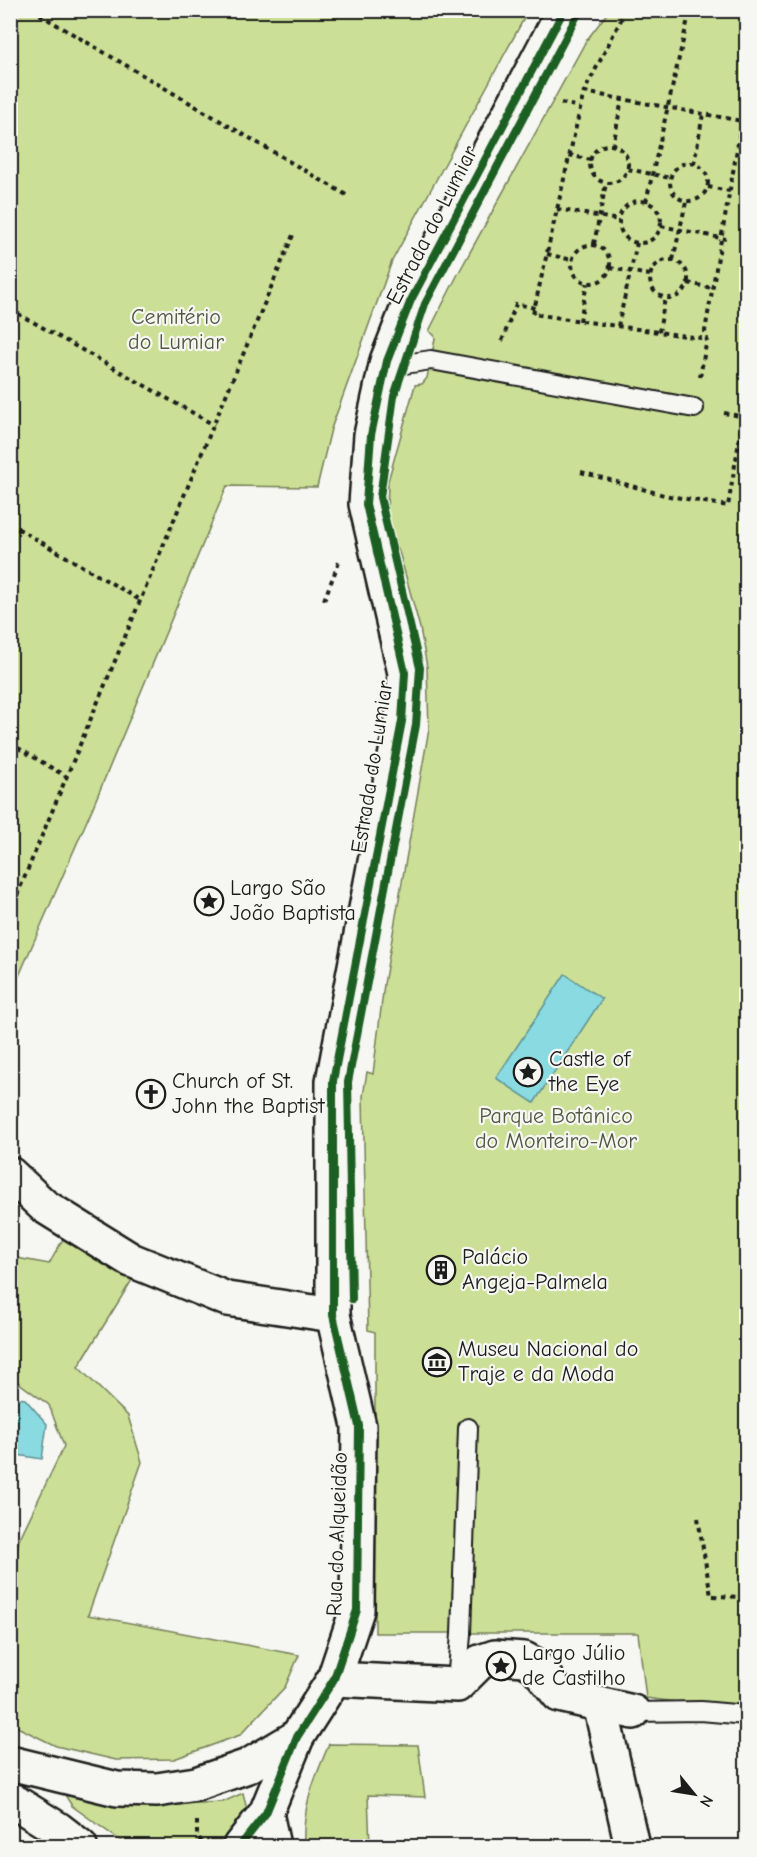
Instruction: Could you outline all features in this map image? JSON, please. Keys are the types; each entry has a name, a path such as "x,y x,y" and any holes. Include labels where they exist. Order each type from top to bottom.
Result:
{"main road":[{"name":"Estrada do Lumiar","path":"359,1426 333,1316 333,1081 402,722 405,673 366,504 371,435 387,361 411,300 564,10"},
{"path":"10,1174 44,1206 131,1260 227,1299 333,1316"},
{"name":"Rua do Alqueidão","path":"240,1846 266,1813 297,1737 334,1680 357,1610 359,1426"},
{"path":"334,1680 457,1685 480,1662 495,1657 524,1659 535,1665 559,1695 633,1712"},
{"path":"600,1704 632,1846"},
{"path":"10,1763 117,1789 157,1790 196,1784 248,1766 297,1737"},
{"path":"10,1798 80,1846"},
{"path":"266,1813 273,1846"}],"lane":[{"path":"387,361 405,364 431,360 694,408"},
{"path":"457,1685 461,1634 468,1428"},
{"path":"633,1712 701,1711 747,1714"}],"path":[{"path":"32,10 348,196"},
{"path":"626,10 584,92 533,314 707,339"},
{"path":"646,202 690,10"},
{"path":"584,92 742,121"},
{"path":"704,353 712,288 724,238 747,98"},
{"path":"613,146 622,99"},
{"path":"561,103 580,107"},
{"path":"694,164 703,114"},
{"path":"602,146 613,146 619,148 627,157 628,168 622,179 606,183 595,177 591,160 602,146"},
{"path":"569,155 591,160"},
{"path":"687,163 694,164 708,175 708,187 702,197 686,202 675,195 670,178 677,168 687,163"},
{"path":"628,168 670,178"},
{"path":"594,244 606,183"},
{"path":"708,187 730,191"},
{"path":"635,201 646,202 657,210 661,218 661,226 658,234 652,240 637,243 629,240 623,234 619,227 619,220 622,211 628,205 635,201"},
{"path":"673,260 686,202"},
{"path":"557,209 619,220"},
{"path":"661,226 724,238"},
{"path":"10,912 293,235"},
{"path":"618,326 637,243"},
{"path":"594,244 605,250 610,268 599,282 587,283 581,281 573,272 572,260 578,249 594,244"},
{"path":"546,254 572,260"},
{"path":"673,260 679,262 687,272 688,283 682,294 671,299 660,296 652,288 650,276 656,265 673,260"},
{"path":"610,268 650,276"},
{"path":"580,321 587,283"},
{"path":"688,283 712,288"},
{"path":"658,332 665,298"},
{"path":"502,342 516,304 535,308"},
{"path":"10,309 214,425"},
{"path":"581,472 664,495 728,506 747,401"},
{"path":"10,524 140,600"},
{"path":"10,743 67,777"},
{"path":"698,1518 711,1596 747,1597"}],"green space":[{"name":"Cemitério do Lumiar","path":"10,11 528,11 392,261 331,429 317,487 227,486 92,809 11,994"},
{"name":"Parque Botânico do Monteiro-Mor","path":"609,11 746,11 746,1706 699,1705 646,1698 638,1633 375,1633 375,1332 368,1330 363,1096 367,1072 373,1074 384,984 429,729 427,667 420,628 400,555 387,518 388,481 415,385 422,384 427,378 435,339 429,331 586,41"},
{"path":"66,1234 132,1280 78,1367 128,1416 142,1462 88,1615 299,1655 285,1687 240,1735 174,1759 116,1760 56,1746 11,1724 11,1591 19,1540 64,1446 49,1405 11,1377 11,1257 49,1264"},
{"path":"329,1744 418,1745 425,1797 368,1795 370,1846 304,1846 307,1805"},
{"path":"243,1793 247,1810 219,1846 128,1846 72,1806 65,1795 123,1805 155,1805 223,1802"}],"water":[{"path":"565,974 602,999 534,1103 496,1078"},
{"path":"11,1397 25,1399 47,1424 42,1459 11,1454"}],"cycle path":[{"path":"240,1846 266,1813 297,1737 334,1679 357,1610 359,1426 333,1315 333,1081 402,721 405,673 366,504 371,435 387,361 411,300 564,10"},
{"path":"352,1299 348,1082 416,725 420,668 380,497 394,396 425,304 580,10"}],"place":[{"name":"Largo São João Baptista","path":"209,901"},
{"name":"Castle of the Eye","path":"528,1072"},
{"name":"Church of St. John the Baptist","path":"151,1094"},
{"name":"Palácio Angeja-Palmela","path":"441,1270"},
{"name":"Museu Nacional do Traje e da Moda","path":"437,1362"},
{"name":"Largo Júlio de Castilho","path":"501,1666"}]}
